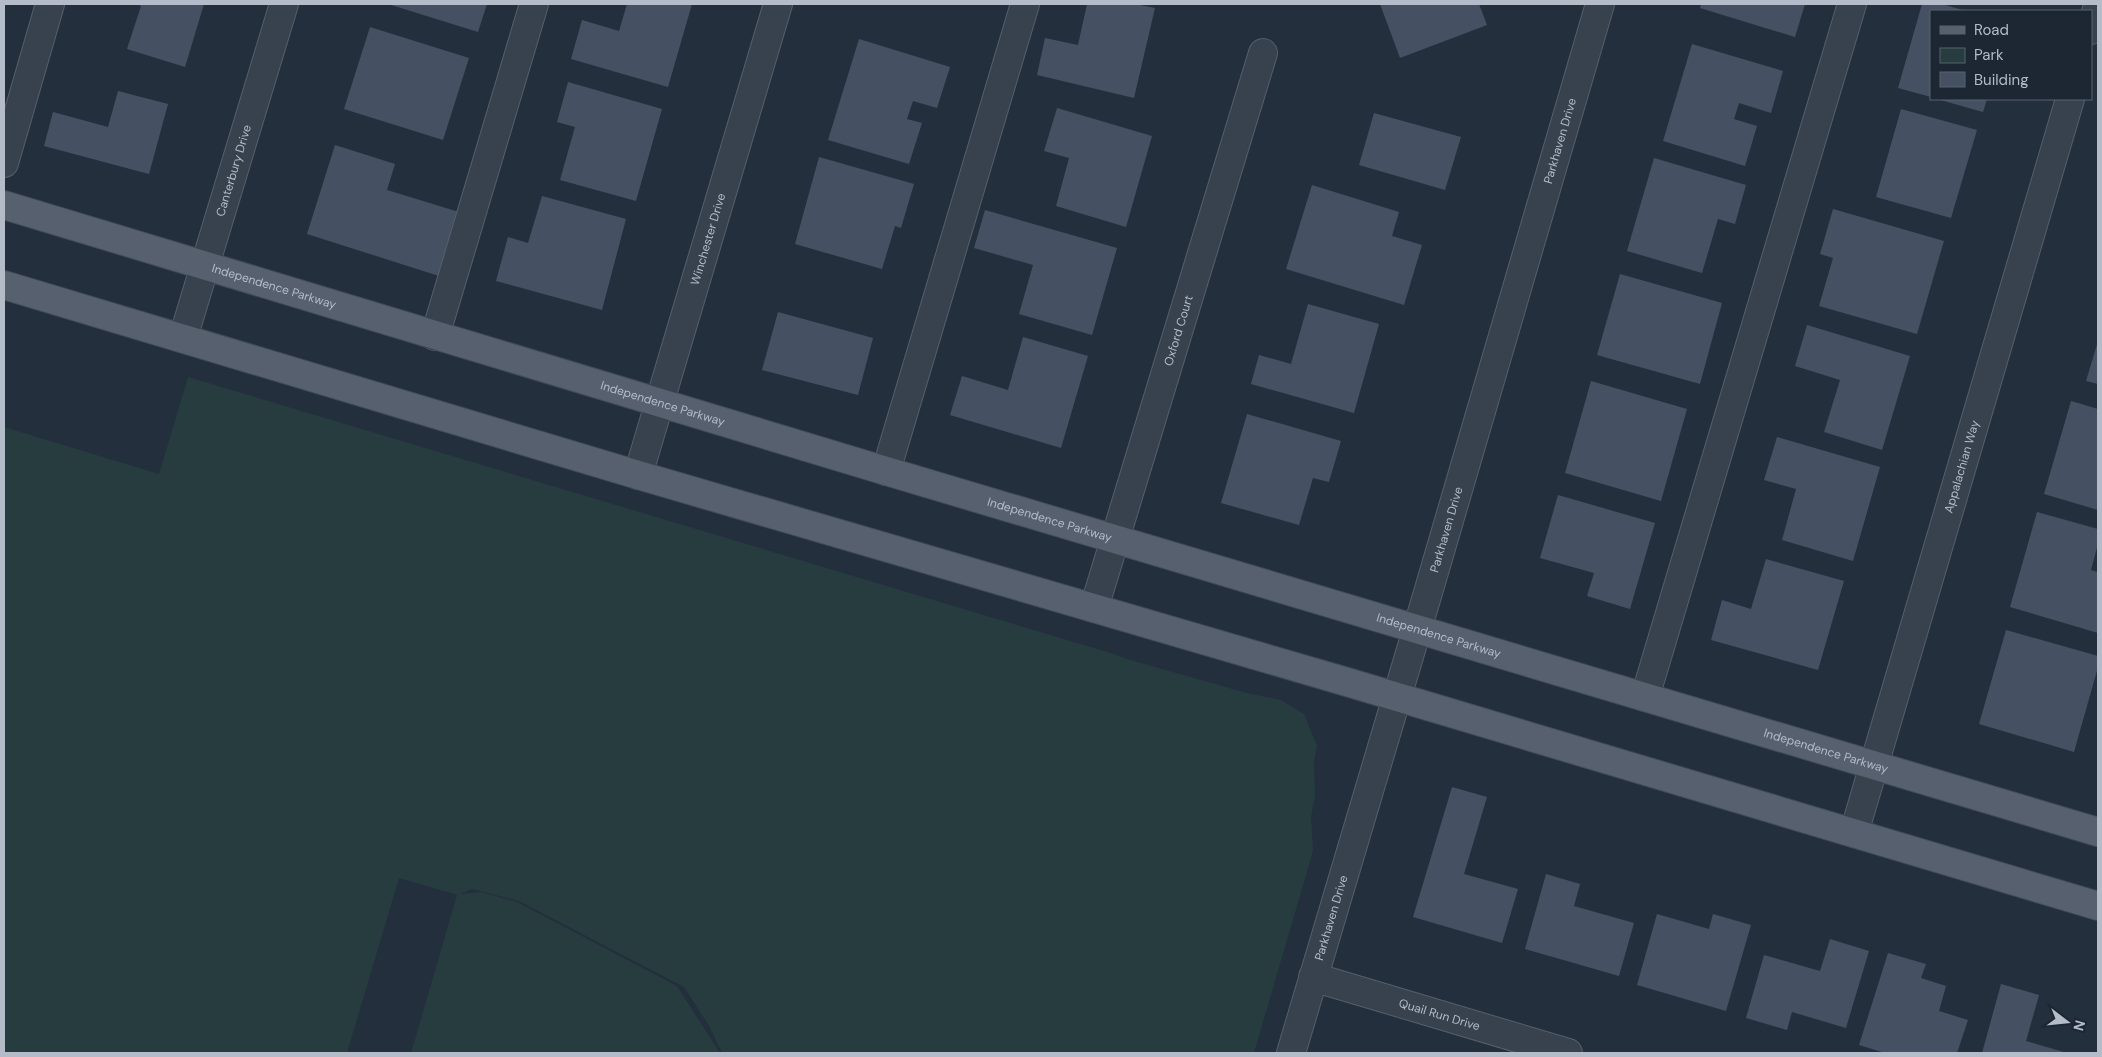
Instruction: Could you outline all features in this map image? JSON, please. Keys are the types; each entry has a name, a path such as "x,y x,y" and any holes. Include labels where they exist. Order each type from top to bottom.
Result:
{"main road":[{"name":"Independence Parkway","path":"4,205 435,336 2098,832"},
{"path":"4,285 638,475 1397,697 2098,906"}],"street":[{"path":"4,163 50,4"},
{"name":"Canterbury Drive","path":"183,338 284,4"},
{"path":"435,336 534,4"},
{"name":"Winchester Drive","path":"638,475 778,4"},
{"path":"886,471 1025,4"},
{"name":"Parkhaven Drive","path":"1291,1053 1600,4"},
{"path":"1645,697 1852,4"},
{"path":"2092,26 2098,4"},
{"name":"Oxford Court","path":"1094,608 1263,53"},
{"name":"Appalachian Way","path":"1854,833 2070,100"},
{"name":"Quail Run Drive","path":"1313,977 1568,1053"}],"green space":[{"path":"188,377 1127,659 1247,693 1281,700 1304,714 1317,746 1314,762 1315,796 1311,817 1313,851 1254,1053 722,1053 709,1026 684,987 519,901 472,889 460,894 481,892 517,902 677,986 720,1053 411,1053 457,895 399,878 347,1053 4,1053 4,427 159,474"}],"building":[{"path":"136,4 204,4 185,67 127,49 141,6"},
{"path":"388,4 487,4 478,32"},
{"path":"627,4 692,4 668,87 571,59 582,20 619,31"},
{"path":"1087,4 1135,4 1155,8 1134,98 1037,75 1045,38 1078,45"},
{"path":"1380,4 1479,4 1487,25 1400,58"},
{"path":"1701,4 1805,4 1795,37 1700,8"},
{"path":"1922,4 1942,4 1963,10 1930,10 1930,97 1898,88"},
{"path":"370,27 469,58 443,140 344,109"},
{"path":"859,39 950,67 937,108 913,101 907,119 922,123 909,164 828,140"},
{"path":"1692,44 1783,71 1771,113 1739,103 1734,119 1757,126 1745,166 1663,141"},
{"path":"568,82 662,109 636,201 560,180 575,127 557,122"},
{"path":"118,91 168,104 149,174 44,146 53,112 108,127"},
{"path":"1941,100 1987,100 1983,112"},
{"path":"1057,108 1152,136 1126,227 1056,206 1069,158 1044,151"},
{"path":"1901,109 1977,130 1951,218 1876,197"},
{"path":"1374,113 1461,137 1445,190 1359,165"},
{"path":"335,145 395,164 387,190 459,212 439,276 307,234"},
{"path":"819,157 914,184 901,228 895,226 882,269 795,244"},
{"path":"1654,158 1746,185 1735,224 1718,219 1702,273 1627,251"},
{"path":"1312,185 1399,212 1392,236 1422,245 1404,305 1286,269"},
{"path":"542,196 626,219 602,310 496,281 508,237 528,243"},
{"path":"1833,209 1944,241 1917,334 1819,306 1833,258 1820,254"},
{"path":"985,210 1117,248 1092,335 1019,314 1033,265 974,248"},
{"path":"1620,274 1722,303 1700,384 1597,355"},
{"path":"1308,304 1379,324 1354,413 1251,384 1259,355 1291,364"},
{"path":"778,312 873,338 858,395 762,370"},
{"path":"1807,325 1910,356 1882,450 1824,432 1840,380 1795,366"},
{"path":"1023,337 1088,356 1061,448 950,415 962,376 1008,390"},
{"path":"2098,341 2098,384 2086,381"},
{"path":"1591,381 1687,409 1661,501 1565,473"},
{"path":"2071,401 2098,409 2098,510 2044,494"},
{"path":"1247,414 1341,441 1329,482 1313,478 1299,525 1221,503"},
{"path":"1777,437 1880,467 1853,561 1782,540 1796,489 1764,480"},
{"path":"1558,495 1655,523 1630,609 1587,596 1594,573 1540,558"},
{"path":"2037,512 2098,529 2098,544 2091,570 2098,572 2098,633 2010,607"},
{"path":"1766,559 1844,581 1818,670 1711,640 1722,600 1751,609"},
{"path":"2006,630 2098,656 2098,667 2074,752 1979,724"},
{"path":"1452,787 1487,797 1464,874 1518,889 1502,943 1413,917"},
{"path":"1546,874 1580,884 1574,906 1634,923 1619,976 1525,949"},
{"path":"1657,914 1709,929 1713,914 1751,925 1726,1011 1637,985"},
{"path":"1830,939 1869,951 1846,1028 1792,1012 1787,1030 1746,1018 1764,955 1820,971"},
{"path":"1888,953 1926,964 1921,978 1946,986 1939,1011 1968,1020 1957,1053 1885,1053 1859,1045"},
{"path":"2001,984 2039,995 2026,1041 2067,1053 1982,1053"}]}
